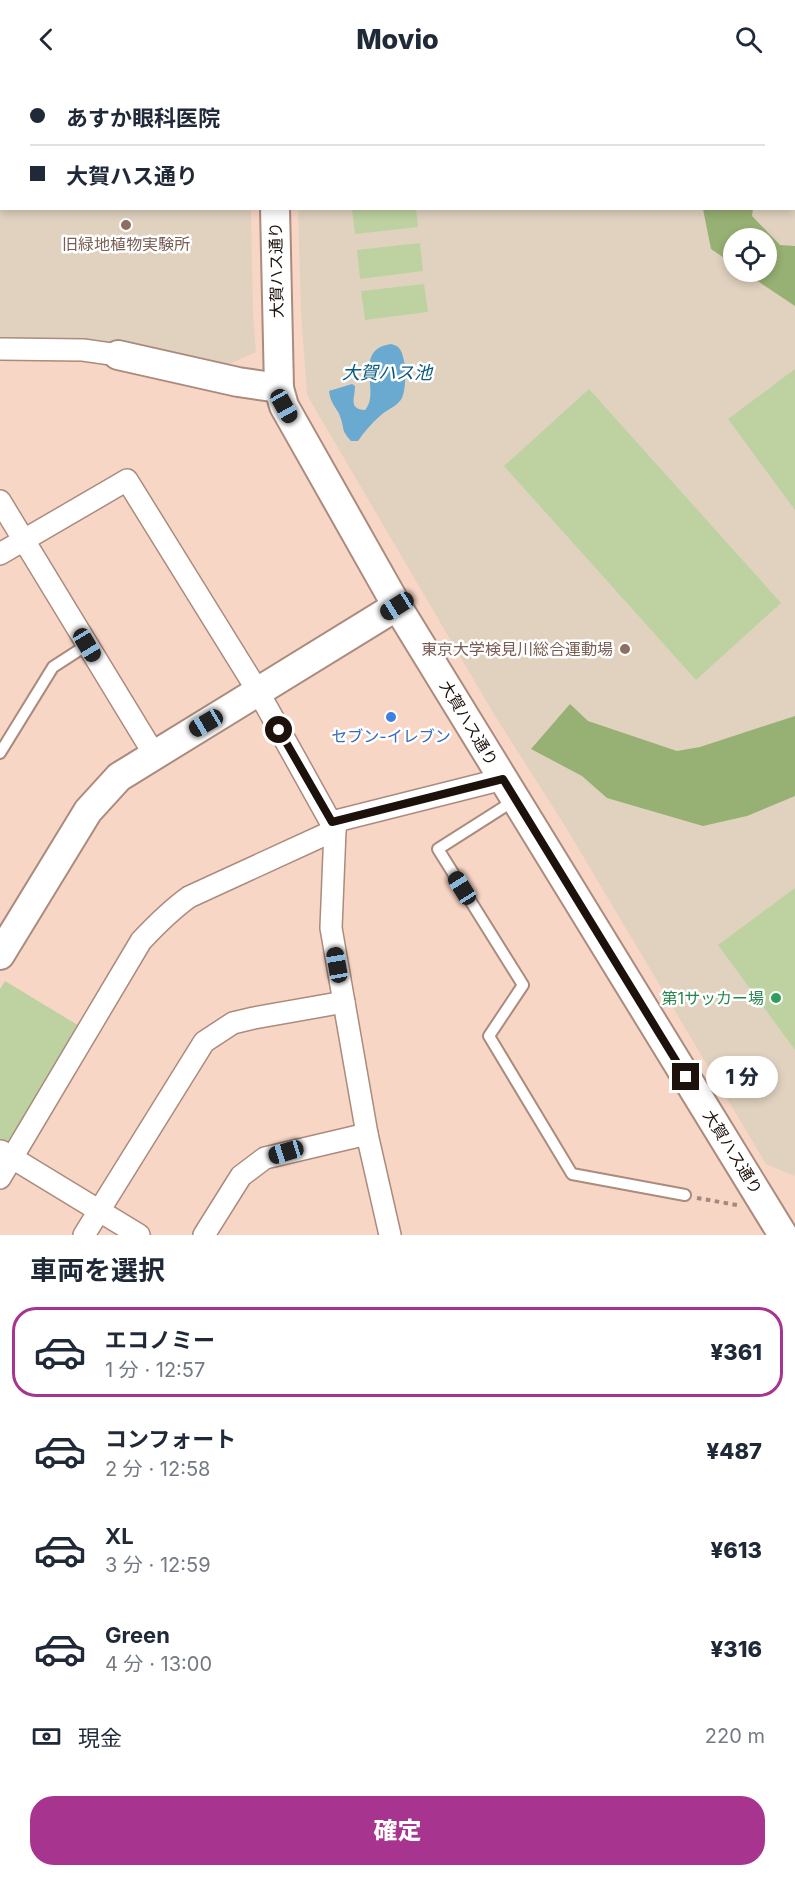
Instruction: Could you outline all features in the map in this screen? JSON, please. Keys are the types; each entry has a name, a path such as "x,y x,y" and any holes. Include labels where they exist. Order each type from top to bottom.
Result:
{"street":[{"name":"大賀ハス通り","path":"275,210 279,388 284,406 397,606 785,1235"},
{"path":"0,349 83,350 279,388"},
{"path":"0,554 127,480 259,693 333,826 331,928 367,1134 390,1235"},
{"path":"0,501 154,754"},
{"path":"0,955 88,811 119,777 259,693 397,606"},
{"path":"0,1178 6,1155 141,941 172,909 189,897 333,826 509,789"},
{"path":"84,1235 204,1042 233,1023 254,1017 344,1002"},
{"path":"204,1235 241,1176 265,1158 367,1134"},
{"path":"6,1155 139,1235"},
{"path":"785,1235 795,1228"}],"lane":[{"path":"0,753 53,667 87,645"},
{"path":"509,789 438,849 523,985 489,1036 572,1174 685,1196"}],"path":[{"path":"685,1196 741,1206"}],"shaded area":[{"name":"旧緑地植物実験所","path":"0,210 251,210 256,352 223,367 73,340 0,339"},
{"name":"東京大学検見川総合運動場","path":"298,210 795,210 795,1176 766,1164 565,826 495,716 307,395 301,312"}],"green space":[{"path":"352,210 416,210 418,227 355,234"},
{"path":"703,210 753,210 752,216 764,228 723,228 723,257 711,249"},
{"path":"777,242 780,245 795,246 795,306 759,282 777,282"},
{"path":"420,243 423,271 360,279 357,250"},
{"path":"424,284 428,312 365,320 361,291"},
{"path":"795,369 795,510 728,419"},
{"path":"589,389 781,603 696,680 504,466"},
{"path":"570,704 588,721 677,751 700,747 795,716 795,796 747,816 703,826 607,798 582,776 531,749"},
{"name":"第1サッカー場","path":"795,888 795,1050 718,945"},
{"path":"5,981 81,1027 13,1140 3,1143 0,1141 0,989"}],"water":[{"name":"大賀ハス池","path":"391,344 397,346 404,361 405,380 402,398 374,422 358,441 351,441 344,432 340,415 331,400 329,391 352,384 355,386 354,405 356,408 365,410 371,393 369,373 372,354 379,348"}],"place":[{"name":"旧緑地植物実験所","path":"126,225"},
{"name":"東京大学検見川総合運動場","path":"625,649"},
{"name":"セブン-イレブン","path":"391,717"},
{"name":"第1サッカー場","path":"776,998"}],"route":[{"path":"279,730 332,822 503,779 686,1077"}]}
